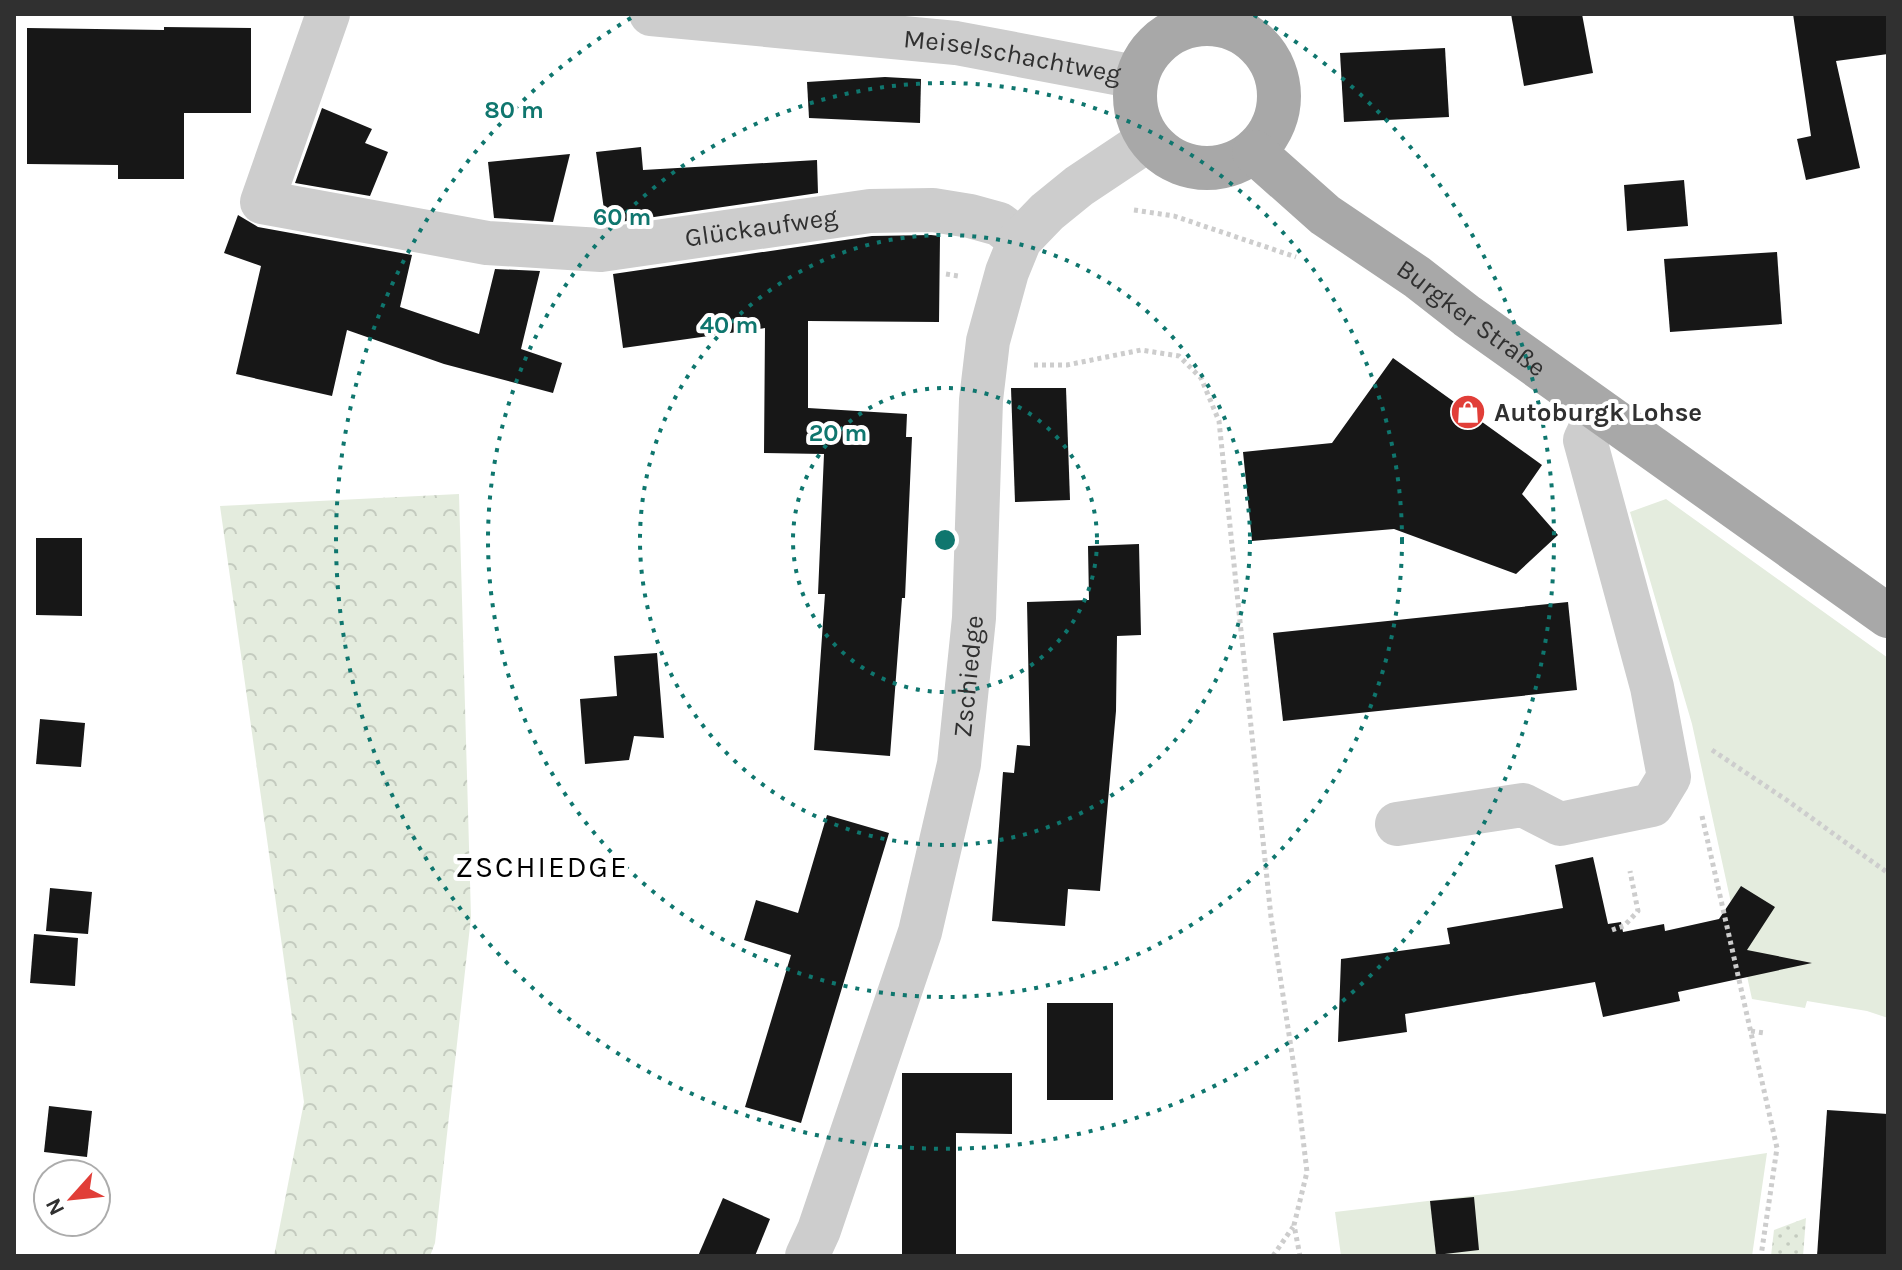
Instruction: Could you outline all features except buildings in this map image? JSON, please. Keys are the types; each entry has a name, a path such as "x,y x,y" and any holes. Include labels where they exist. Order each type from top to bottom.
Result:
{"main road":[{"path":"1208,18 1254,41 1270,60 1278,84 1279,109 1270,133 1254,152 1238,163 1218,169 1198,169 1179,164 1162,154 1148,140 1135,110 1136,77 1147,55 1165,36 1208,18"},
{"name":"Burgker Straße","path":"1254,152 1325,215 1417,277 1599,411 1888,616"}],"street":[{"name":"Glückaufweg","path":"328,14 262,202 487,243 601,250 870,211 933,210 970,216 999,224 1020,240"},
{"name":"Meiselschachtweg","path":"651,14 956,43 1136,77"},
{"name":"Zschiedge","path":"807,1256 824,1216 920,932 959,764 975,606 981,400 988,341 1007,272 1020,240 1047,212 1079,186 1148,140"},
{"path":"1397,824 1523,805 1560,824 1652,805 1669,777 1652,687 1585,440 1599,411"}],"path":[{"path":"1126,212 1137,210 1174,216 1301,259"},
{"path":"985,364 1067,365 1141,350 1179,356 1201,378 1219,421 1271,917 1307,1172 1294,1225 1273,1256"},
{"path":"1719,753 1888,873"},
{"path":"1699,803 1777,1148 1761,1256"},
{"path":"1612,930 1624,926 1638,911 1630,871"},
{"path":"1751,1031 1764,1033"},
{"path":"1294,1225 1300,1256"}],"green space":[{"path":"459,494 471,917 435,1243 430,1256 274,1256 304,1102 220,506"},
{"path":"1666,499 1888,658 1888,1018 1867,1011 1807,1001 1805,1008 1752,999 1692,724 1630,512"},
{"path":"1767,1153 1752,1256 1341,1256 1335,1212 1512,1191"},
{"path":"1806,1218 1803,1256 1771,1256 1774,1230"}],"place":[{"name":"Autoburgk Lohse","path":"1468,412"}],"district":[{"name":"ZSCHIEDGE","path":"542,867"}]}
